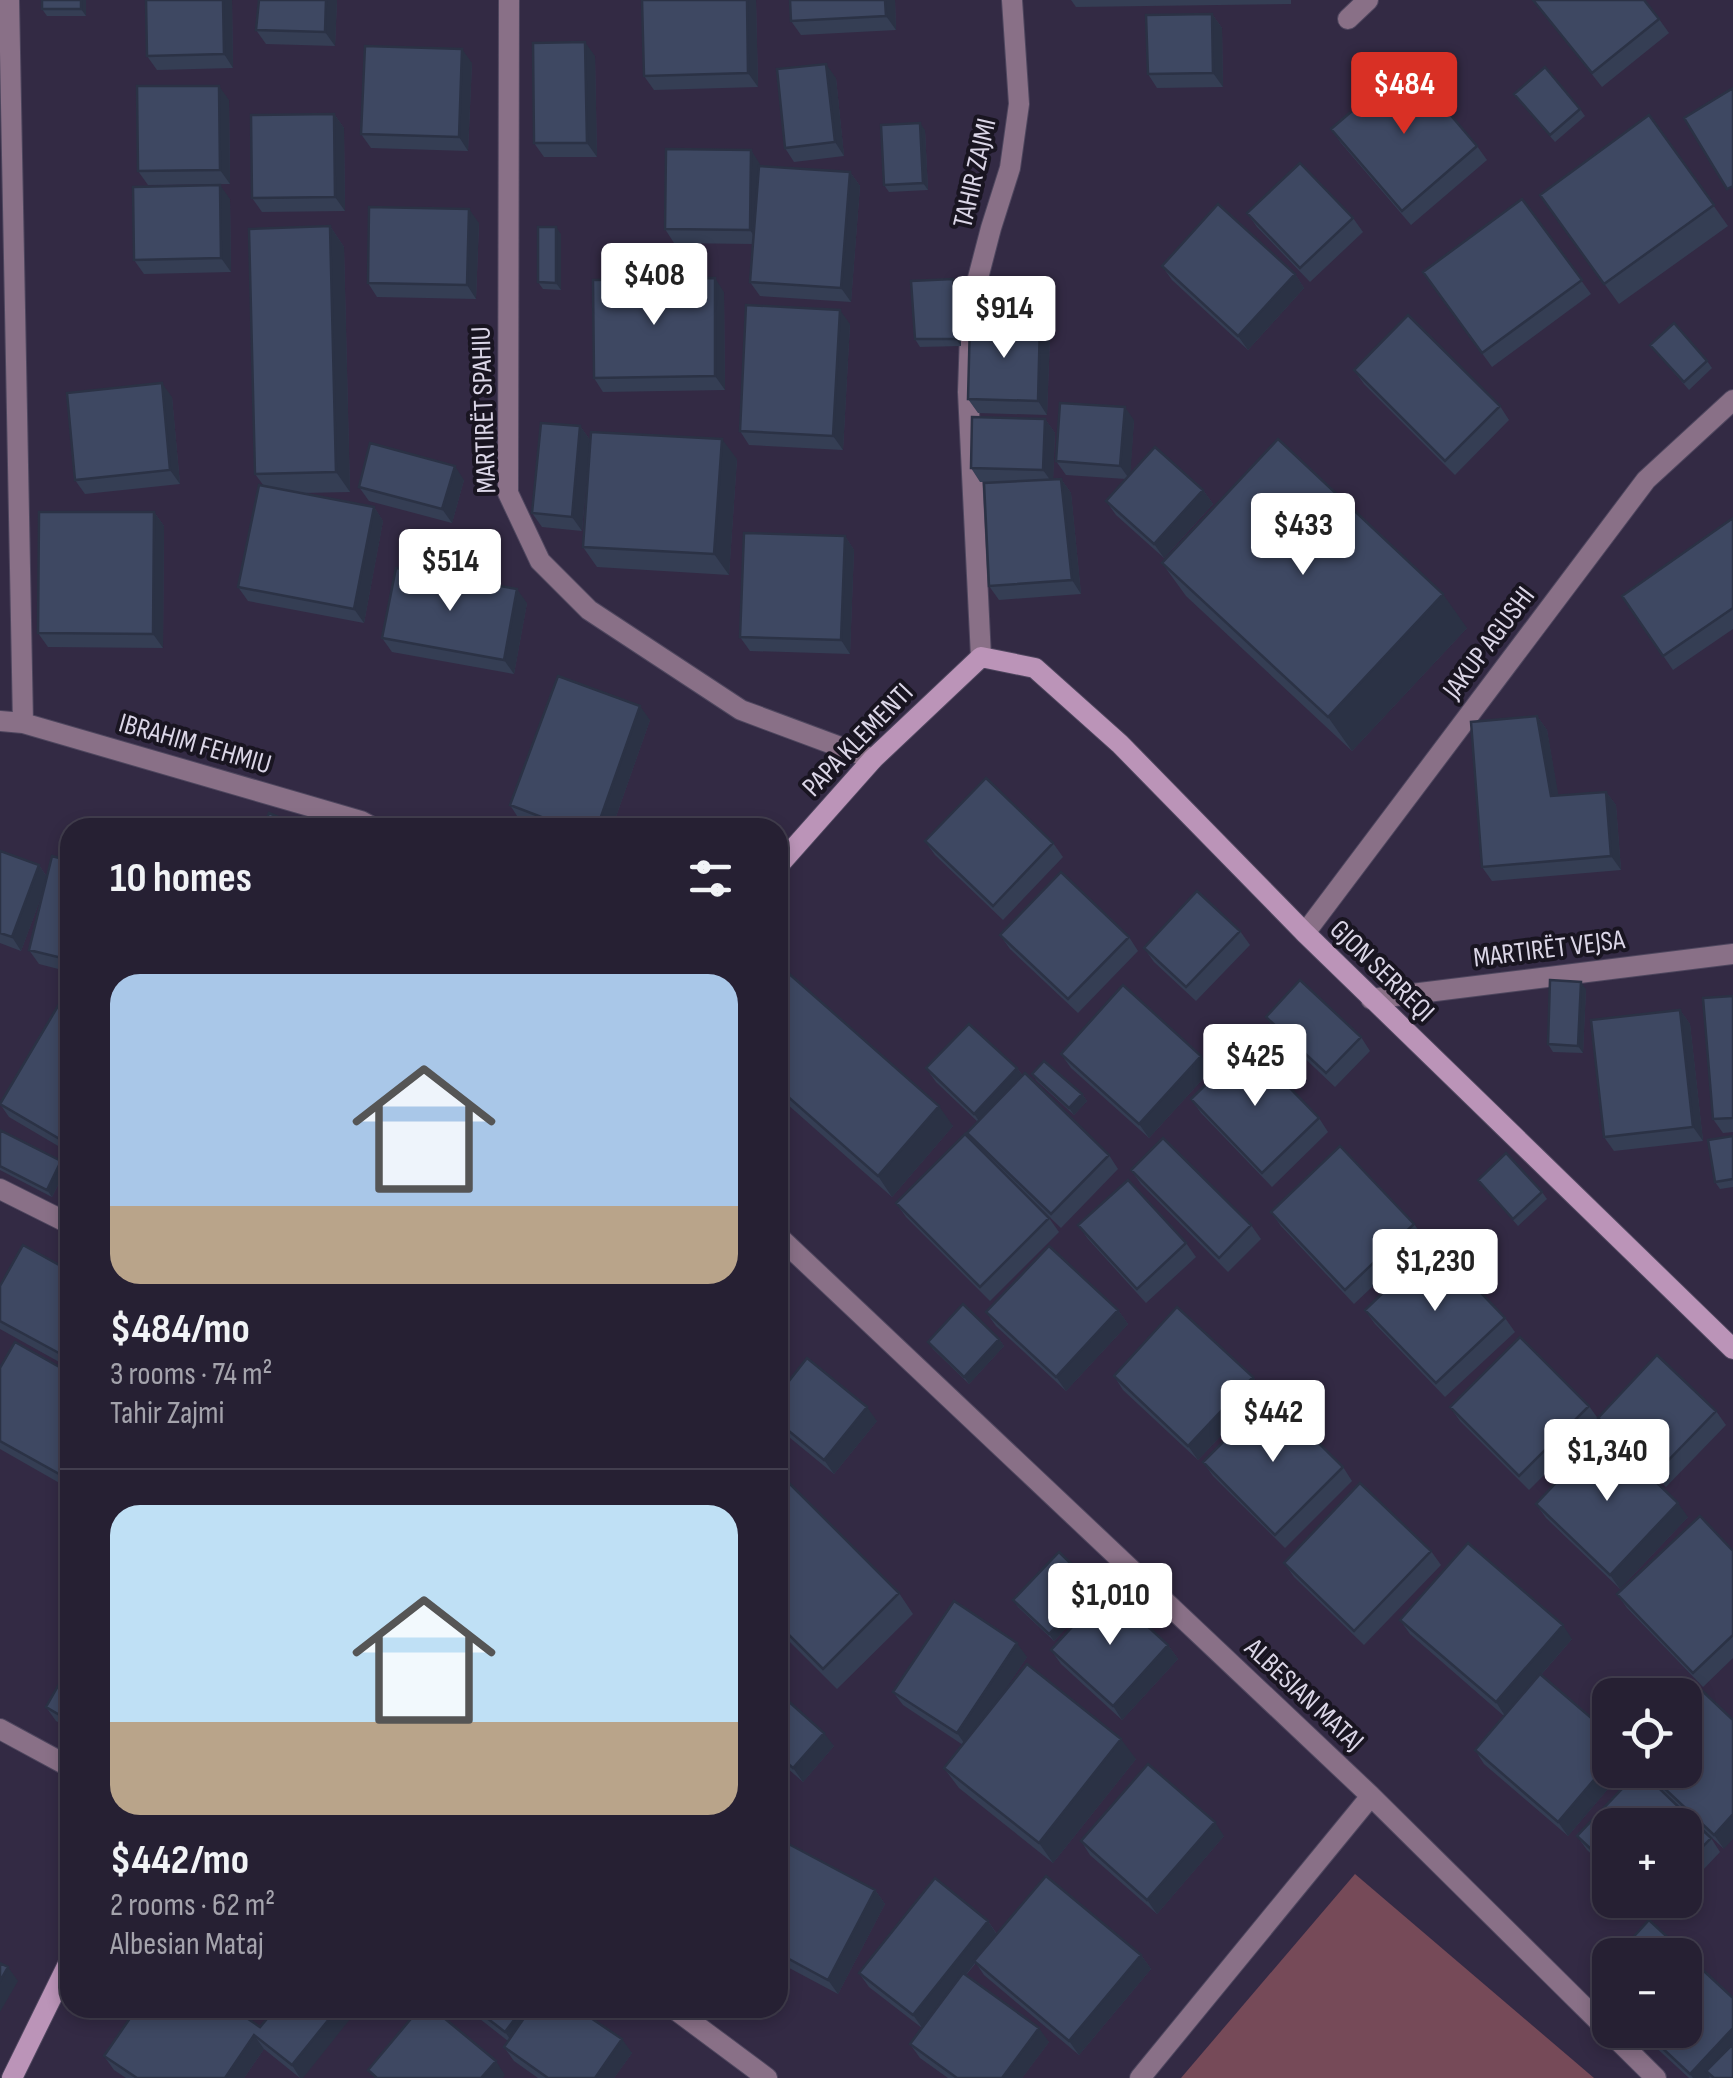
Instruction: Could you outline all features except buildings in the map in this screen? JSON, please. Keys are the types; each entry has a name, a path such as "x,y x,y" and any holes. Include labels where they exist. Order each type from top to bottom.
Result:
{"street":[{"path":"8,0 24,723"},
{"name":"MARTIRËT SPAHIU","path":"508,0 508,493 540,561 589,610 741,710 874,759"},
{"name":"TAHIR ZAJMI","path":"981,656 968,392 971,305 1010,168 1019,104 1012,0"},
{"path":"1348,19 1368,0"},
{"name":"JAKUP AGUSHI","path":"1304,933 1646,480 1733,400"},
{"name":"PAPA KLEMENTI","path":"788,855 874,759 981,656"},
{"name":"GJON SERREQI","path":"981,656 1036,668 1120,744 1304,933 1733,1349"},
{"name":"IBRAHIM FEHMIU","path":"0,721 24,723 347,818"},
{"name":"MARTIRËT VEJSA","path":"1371,999 1733,954"},
{"path":"0,1189 60,1219"},
{"name":"ALBESIAN MATAJ","path":"788,1245 1371,1796 1656,2078"},
{"path":"0,1729 60,1762"},
{"path":"1140,2078 1371,1796"},
{"path":"12,2078 60,1980"},
{"path":"686,2018 766,2078"}],"shaded area":[{"path":"1355,1874 1594,2078 1181,2078"}]}
